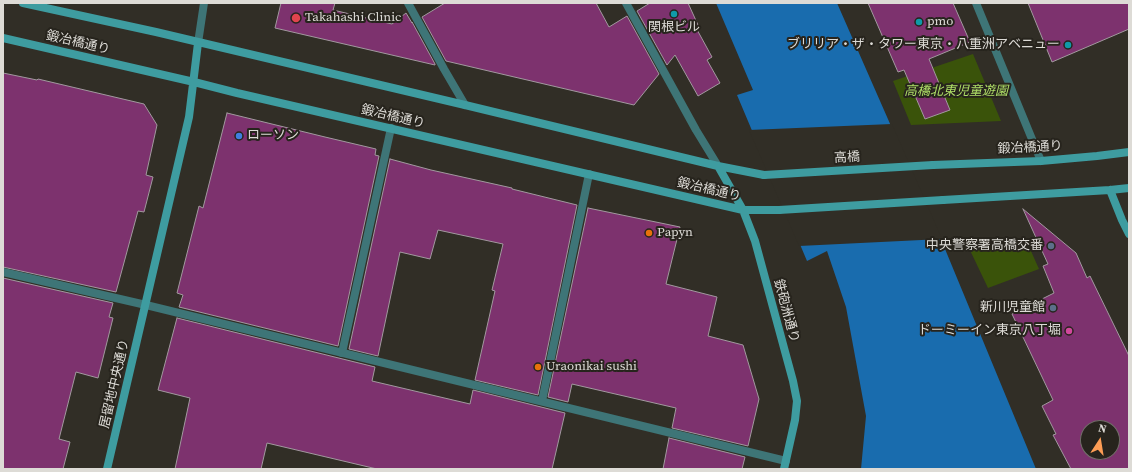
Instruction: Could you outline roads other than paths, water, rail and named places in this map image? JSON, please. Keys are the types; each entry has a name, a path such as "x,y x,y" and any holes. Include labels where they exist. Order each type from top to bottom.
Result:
{"street":[{"name":"鍛冶橋通り","path":"23,3 156,32 465,104 718,166 764,175"},
{"path":"198,43 204,3"},
{"path":"408,3 465,104"},
{"path":"626,3 696,130 718,166"},
{"path":"976,3 1041,161"},
{"name":"鍛冶橋通り","path":"3,38 743,210 779,210 1110,190"},
{"name":"居留地中央通り","path":"108,469 189,117 198,43"},
{"path":"342,353 391,128"},
{"name":"鍛冶橋通り","path":"933,165 1041,161 1129,152"},
{"name":"高橋","path":"764,175 933,165"},
{"name":"鉄砲洲通り","path":"718,166 743,210 755,241 793,382 797,401 796,420 785,465"},
{"path":"542,402 589,174"},
{"path":"1129,188 1110,190 1129,234"},
{"path":"3,272 146,305 542,402 785,465"}],"water":[{"path":"716,3 837,3 945,249 1036,469 861,469 866,416 846,307 827,251 807,261 737,95 753,90"}],"place":[{"name":"関根ビル","path":"674,14"},
{"name":"Takahashi Clinic","path":"296,18"},
{"name":"pmo","path":"919,22"},
{"name":"ブリリア・ザ・タワー東京・八重洲アベニュー","path":"1068,45"},
{"name":"ローソン","path":"239,136"},
{"name":"Papyn","path":"649,233"},
{"name":"中央警察署高橋交番","path":"1051,246"},
{"name":"新川児童館","path":"1053,308"},
{"name":"ドーミーイン東京八丁堀","path":"1069,331"},
{"name":"Uraonikai sushi","path":"538,367"}],"park label":[{"name":"高橋北東児童遊園","path":"956,92"}]}
